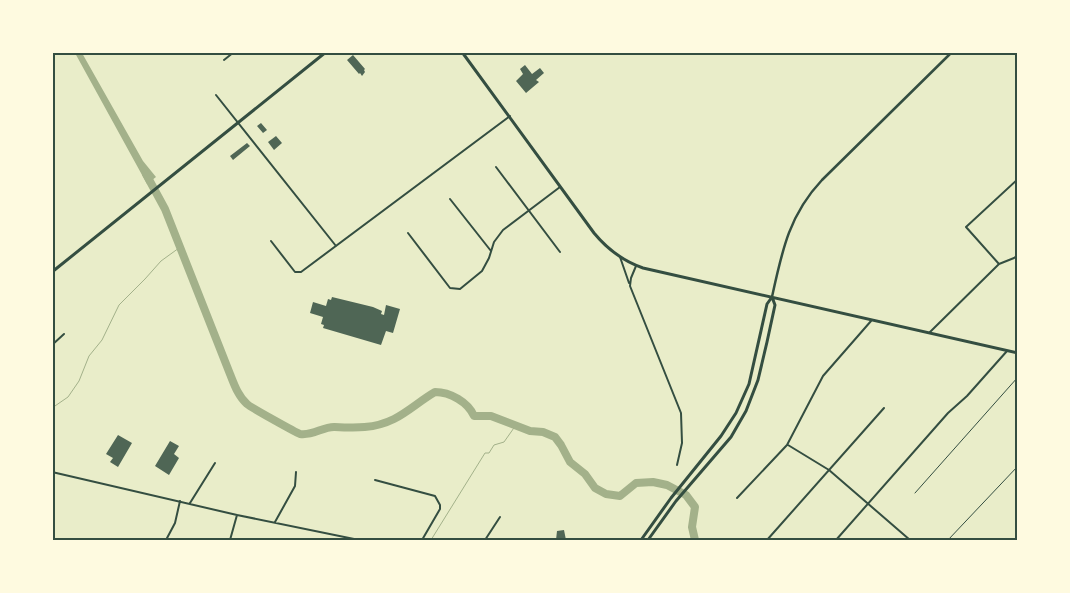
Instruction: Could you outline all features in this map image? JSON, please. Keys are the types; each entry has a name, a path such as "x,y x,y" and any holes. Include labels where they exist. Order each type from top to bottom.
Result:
{"main road":[{"path":"52,272 326,52"},
{"path":"462,52 600,240 620,258 636,266 1018,353"},
{"path":"641,540 671,498 721,436 739,408 749,384 767,304 772,297"},
{"path":"648,540 685,489 730,436 748,408 758,380 775,305 772,297"}],"street":[{"path":"224,60 234,52"},
{"path":"772,297 786,241 796,215 804,201 822,180 952,52"},
{"path":"216,95 336,246"},
{"path":"271,241 297,273 301,272 510,116"},
{"path":"496,167 560,252"},
{"path":"999,264 966,227 1018,178"},
{"path":"408,233 448,286 453,290 460,289 478,275 486,265 498,235 560,187"},
{"path":"450,198 491,251"},
{"path":"928,333 999,264 1018,256"},
{"path":"620,258 681,413 682,443 678,466"},
{"path":"630,286 636,266"},
{"path":"737,498 787,444 823,376 871,321"},
{"path":"52,345 64,334"},
{"path":"836,540 948,413 967,396 1007,351"},
{"path":"767,540 884,408"},
{"path":"787,444 829,470 910,540"},
{"path":"190,503 214,463"},
{"path":"52,472 238,515 359,540"},
{"path":"275,522 295,486 296,472"},
{"path":"375,480 435,496 440,509 422,540"},
{"path":"166,540 175,523 180,501"},
{"path":"230,540 238,515"},
{"path":"485,540 500,518"}],"lane":[{"path":"915,493 1018,377"},
{"path":"948,540 1018,466"}],"shaded area":[{"path":"75,53 82,53 143,161 156,177 147,184"}],"building":[{"path":"353,55 365,69 362,76 347,60"},
{"path":"525,65 532,74 540,68 544,73 536,80 539,82 526,93 516,81 523,74 520,69"},
{"path":"261,123 267,130 263,133 257,126"},
{"path":"276,136 282,143 274,150 268,142"},
{"path":"247,143 250,146 233,160 230,156"},
{"path":"332,297 373,307 382,311 381,314 384,315 386,305 400,309 393,333 386,331 381,345 323,328 324,325 321,324 323,317 310,313 313,302 326,306 328,299 331,300"},
{"path":"118,435 132,443 118,467 110,462 113,458 106,454"},
{"path":"170,441 179,446 174,454 179,458 169,475 155,466"},
{"path":"564,530 566,540 556,540 557,531"}],"waterway":[{"path":"146,174 165,209 235,386 247,404 297,433 305,434 330,427 357,428 379,425 399,416 435,392 441,392 463,402 474,416 491,416 530,431 543,432 555,437 570,462 585,474 595,488 606,494 620,496 636,483 653,482 667,485 686,495 695,507 692,527 695,540"},
{"path":"52,408 68,397 79,381 89,356 102,340 119,305 161,261 179,248"},
{"path":"431,540 485,453 489,453 494,445 504,442 516,425"}]}
